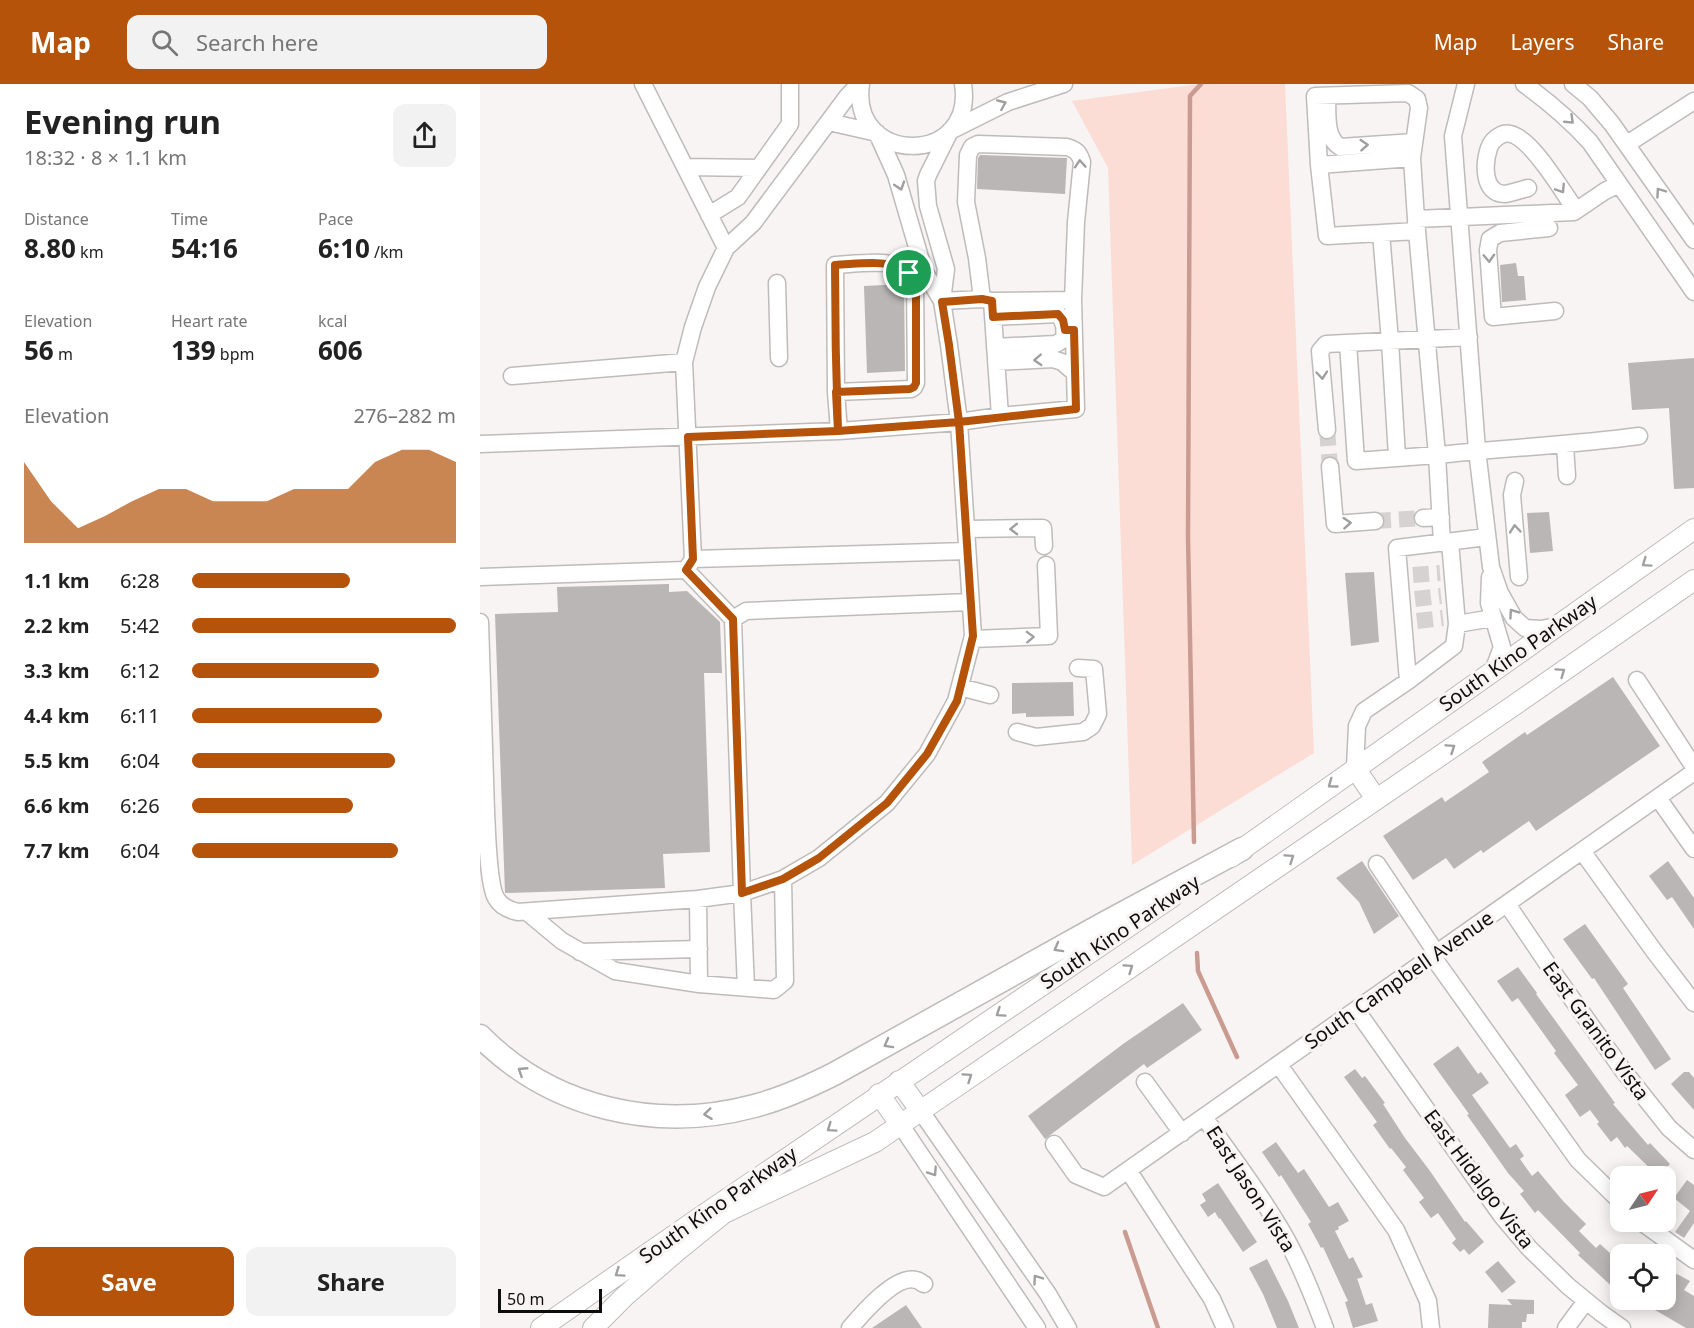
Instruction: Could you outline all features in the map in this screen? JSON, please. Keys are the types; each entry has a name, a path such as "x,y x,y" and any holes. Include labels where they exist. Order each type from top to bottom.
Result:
{"highway":[{"path":"480,1036 506,1060 537,1080 567,1095 602,1107 627,1113 665,1117 705,1115 754,1106 789,1095 834,1074 1242,849"}],"main road":[{"name":"South Kino Parkway","path":"542,1328 702,1215 1242,849 1694,529"},
{"name":"South Kino Parkway","path":"593,1328 633,1289 723,1213 875,1142 1694,580"},
{"path":"1355,768 1376,799"},
{"path":"899,1081 920,1110"},
{"path":"879,1094 900,1124"}],"street":[{"path":"643,84 726,248"},
{"path":"709,215 738,197 790,124 790,84"},
{"path":"746,988 733,619 690,565 684,362 707,287 726,248 753,223 847,97 860,84"},
{"path":"860,84 864,114 877,133 900,185 924,271 942,302"},
{"path":"480,622 492,890 503,907 527,912 698,899 742,893 783,879 822,856 887,803 927,754 957,701 972,639 959,422 942,302 946,269 928,206 926,181 963,107 965,93 963,84"},
{"path":"829,122 877,133 886,140 908,147 920,146 931,144 988,110 1064,84"},
{"path":"1466,84 1453,136 1477,450 1491,567 1489,603 1502,647 1493,671"},
{"path":"1524,84 1570,119 1590,142 1694,292"},
{"path":"1573,84 1590,98 1612,124 1694,240"},
{"path":"1355,768 1357,726 1364,711 1454,646 1417,225 1413,150 1419,108 1417,99 1408,93 1315,96 1319,165 1327,236 1381,233 1417,225 1460,218 1576,210 1619,184"},
{"path":"1328,96 1330,135 1333,142 1340,147 1413,150"},
{"path":"1627,144 1694,100"},
{"path":"1528,188 1506,194 1498,193 1487,180 1485,161 1490,145 1499,135 1506,133 1523,140 1542,160 1576,210"},
{"path":"480,444 838,431 959,422 1076,409 1070,330 1082,162 1076,150 1067,147 978,144 972,147 968,155 966,202 989,306 1000,416"},
{"path":"1319,165 1413,150"},
{"path":"685,167 758,168"},
{"path":"1549,228 1500,233 1490,239 1488,250 1493,317 1555,311"},
{"path":"1381,233 1397,457"},
{"path":"836,392 914,387 916,383 915,283 901,266 889,264 835,265 836,392 838,431"},
{"path":"777,283 779,358"},
{"path":"989,306 1073,300"},
{"path":"942,302 1058,314 1070,330"},
{"path":"995,354 1056,344 1064,339 1070,330"},
{"path":"1327,430 1320,351 1326,344 1469,337"},
{"path":"1348,344 1356,461 1565,445 1639,436"},
{"path":"995,354 1053,359 1062,362 1075,373"},
{"path":"512,376 684,362"},
{"path":"1565,445 1567,476"},
{"path":"1330,466 1335,524 1375,521"},
{"path":"1515,481 1512,495 1519,577"},
{"path":"1423,518 1441,517"},
{"path":"966,529 1043,528 1044,546"},
{"path":"1408,681 1410,621 1406,576 1397,548 1487,537"},
{"path":"480,577 967,551"},
{"path":"972,639 1049,636 1046,565"},
{"path":"1491,567 1500,593 1514,618 1525,628 1541,629 1557,626"},
{"path":"733,619 746,611 970,602"},
{"path":"1452,620 1493,618"},
{"path":"1017,732 1036,737 1083,732 1092,726 1098,714 1094,669 1078,668"},
{"path":"1637,680 1694,767"},
{"path":"960,687 990,695"},
{"name":"South Campbell Avenue","path":"1054,1144 1076,1175 1104,1187 1694,772"},
{"path":"1658,798 1694,849"},
{"path":"1582,851 1694,1003"},
{"path":"1377,864 1435,956 1578,1160 1610,1191"},
{"path":"527,912 562,941 615,971 699,984 774,990 785,981 783,879"},
{"path":"698,899 699,984"},
{"name":"East Granito Vista","path":"1507,904 1622,1069 1668,1128 1694,1150"},
{"path":"579,952 699,949"},
{"name":"East Hidalgo Vista","path":"1357,1011 1501,1215 1529,1248 1568,1286 1622,1328"},
{"path":"1279,1065 1396,1230 1428,1301 1431,1328"},
{"path":"1145,1082 1182,1133"},
{"path":"920,1110 1048,1294 1068,1328"},
{"name":"East Jason Vista","path":"1204,1117 1284,1234 1308,1283 1325,1328"},
{"path":"900,1124 1037,1328"},
{"path":"1128,1170 1212,1299 1225,1328"},
{"path":"1655,1232 1694,1260"},
{"path":"849,1328 870,1305 900,1281 915,1279 924,1284"},
{"path":"1566,1328 1586,1301"}],"shaded area":[{"path":"1199,84 1285,84 1314,753 1132,865 1108,168 1072,101"}],"building":[{"path":"980,155 1067,158 1065,194 977,189"},
{"path":"1516,263 1518,276 1524,276 1526,300 1502,302 1500,265"},
{"path":"904,284 905,371 867,373 864,286"},
{"path":"1694,358 1694,488 1674,489 1669,408 1632,410 1628,363"},
{"path":"1549,512 1553,551 1530,553 1527,513"},
{"path":"1374,572 1379,642 1351,646 1345,573"},
{"path":"669,584 669,592 687,591 720,622 722,673 704,673 710,852 663,854 665,888 505,893 495,614 558,612 557,587"},
{"path":"1613,677 1660,746 1536,831 1529,821 1483,853 1481,850 1454,869 1446,858 1413,880 1383,836 1442,797 1445,802 1489,772 1482,762 1525,732 1527,735"},
{"path":"1073,682 1074,716 1026,717 1026,713 1012,714 1012,683"},
{"path":"1362,861 1399,916 1374,934 1359,902 1336,878"},
{"path":"1668,861 1694,898 1694,929 1672,897 1667,900 1649,876"},
{"path":"1585,924 1628,984 1623,988 1671,1059 1655,1070 1594,978 1592,979 1563,939"},
{"path":"1518,967 1615,1103 1613,1104 1648,1145 1650,1143 1670,1164 1668,1166 1648,1166 1627,1146 1625,1148 1617,1137 1611,1142 1597,1124 1599,1122 1590,1110 1580,1117 1565,1095 1578,1085 1518,998 1512,1002 1497,981"},
{"path":"1183,1003 1202,1030 1147,1068 1144,1064 1045,1139 1028,1116 1123,1044"},
{"path":"1458,1046 1478,1074 1481,1072 1489,1083 1472,1095 1510,1148 1516,1144 1524,1156 1520,1159 1532,1176 1538,1171 1586,1224 1579,1231 1596,1248 1600,1244 1610,1253 1610,1285 1578,1255 1580,1253 1538,1210 1535,1213 1520,1194 1524,1191 1508,1173 1433,1064"},
{"path":"1355,1069 1362,1078 1365,1076 1385,1103 1383,1104 1405,1138 1465,1222 1484,1242 1469,1255 1464,1249 1460,1252 1452,1243 1456,1239 1438,1213 1431,1218 1419,1202 1424,1198 1403,1170 1406,1167 1373,1125 1377,1122 1344,1077"},
{"path":"1684,1072 1689,1072 1694,1078 1694,1110 1671,1084"},
{"path":"1276,1142 1298,1173 1304,1169 1329,1207 1338,1202 1349,1221 1335,1231 1349,1259 1353,1257 1363,1277 1357,1279 1366,1305 1372,1303 1378,1321 1353,1328 1345,1302 1348,1301 1323,1247 1321,1248 1308,1224 1311,1222 1281,1175 1279,1177 1262,1152"},
{"path":"1687,1180 1694,1185 1694,1223 1684,1238 1675,1232 1690,1211 1676,1200 1676,1195"},
{"path":"1218,1183 1257,1242 1243,1252 1215,1212 1208,1217 1200,1205 1206,1201 1202,1194"},
{"path":"1267,1259 1299,1328 1277,1328 1249,1268"},
{"path":"1498,1261 1516,1282 1502,1293 1485,1272"},
{"path":"1676,1274 1690,1281 1684,1290 1694,1296 1694,1328 1686,1328 1655,1310 1676,1310"},
{"path":"1507,1299 1534,1300 1534,1314 1527,1314 1526,1322 1522,1322 1522,1328 1488,1328 1489,1304 1512,1305"},
{"path":"906,1305 922,1328 872,1328"}],"waterway":[{"path":"1194,842 1188,537 1190,96 1201,84"},
{"path":"1197,953 1198,971 1237,1057"},
{"path":"1125,1232 1158,1328"}],"tunnel":[{"path":"1327,430 1330,466"},
{"path":"1375,521 1423,518"},
{"path":"1413,575 1440,573"},
{"path":"1415,599 1441,596"},
{"path":"1417,621 1443,618"}],"route":[{"path":"909,273 901,266 888,263 835,265 836,392 838,431 959,422 942,302 982,299 992,301 993,317 1058,314 1063,320 1065,330 1074,330 1076,409 959,422 973,636 957,701 927,754 887,803 819,858 783,879 742,893 733,619 686,570 693,559 688,437 838,431 836,392 914,387 916,383 916,292 915,283 909,273"}]}
